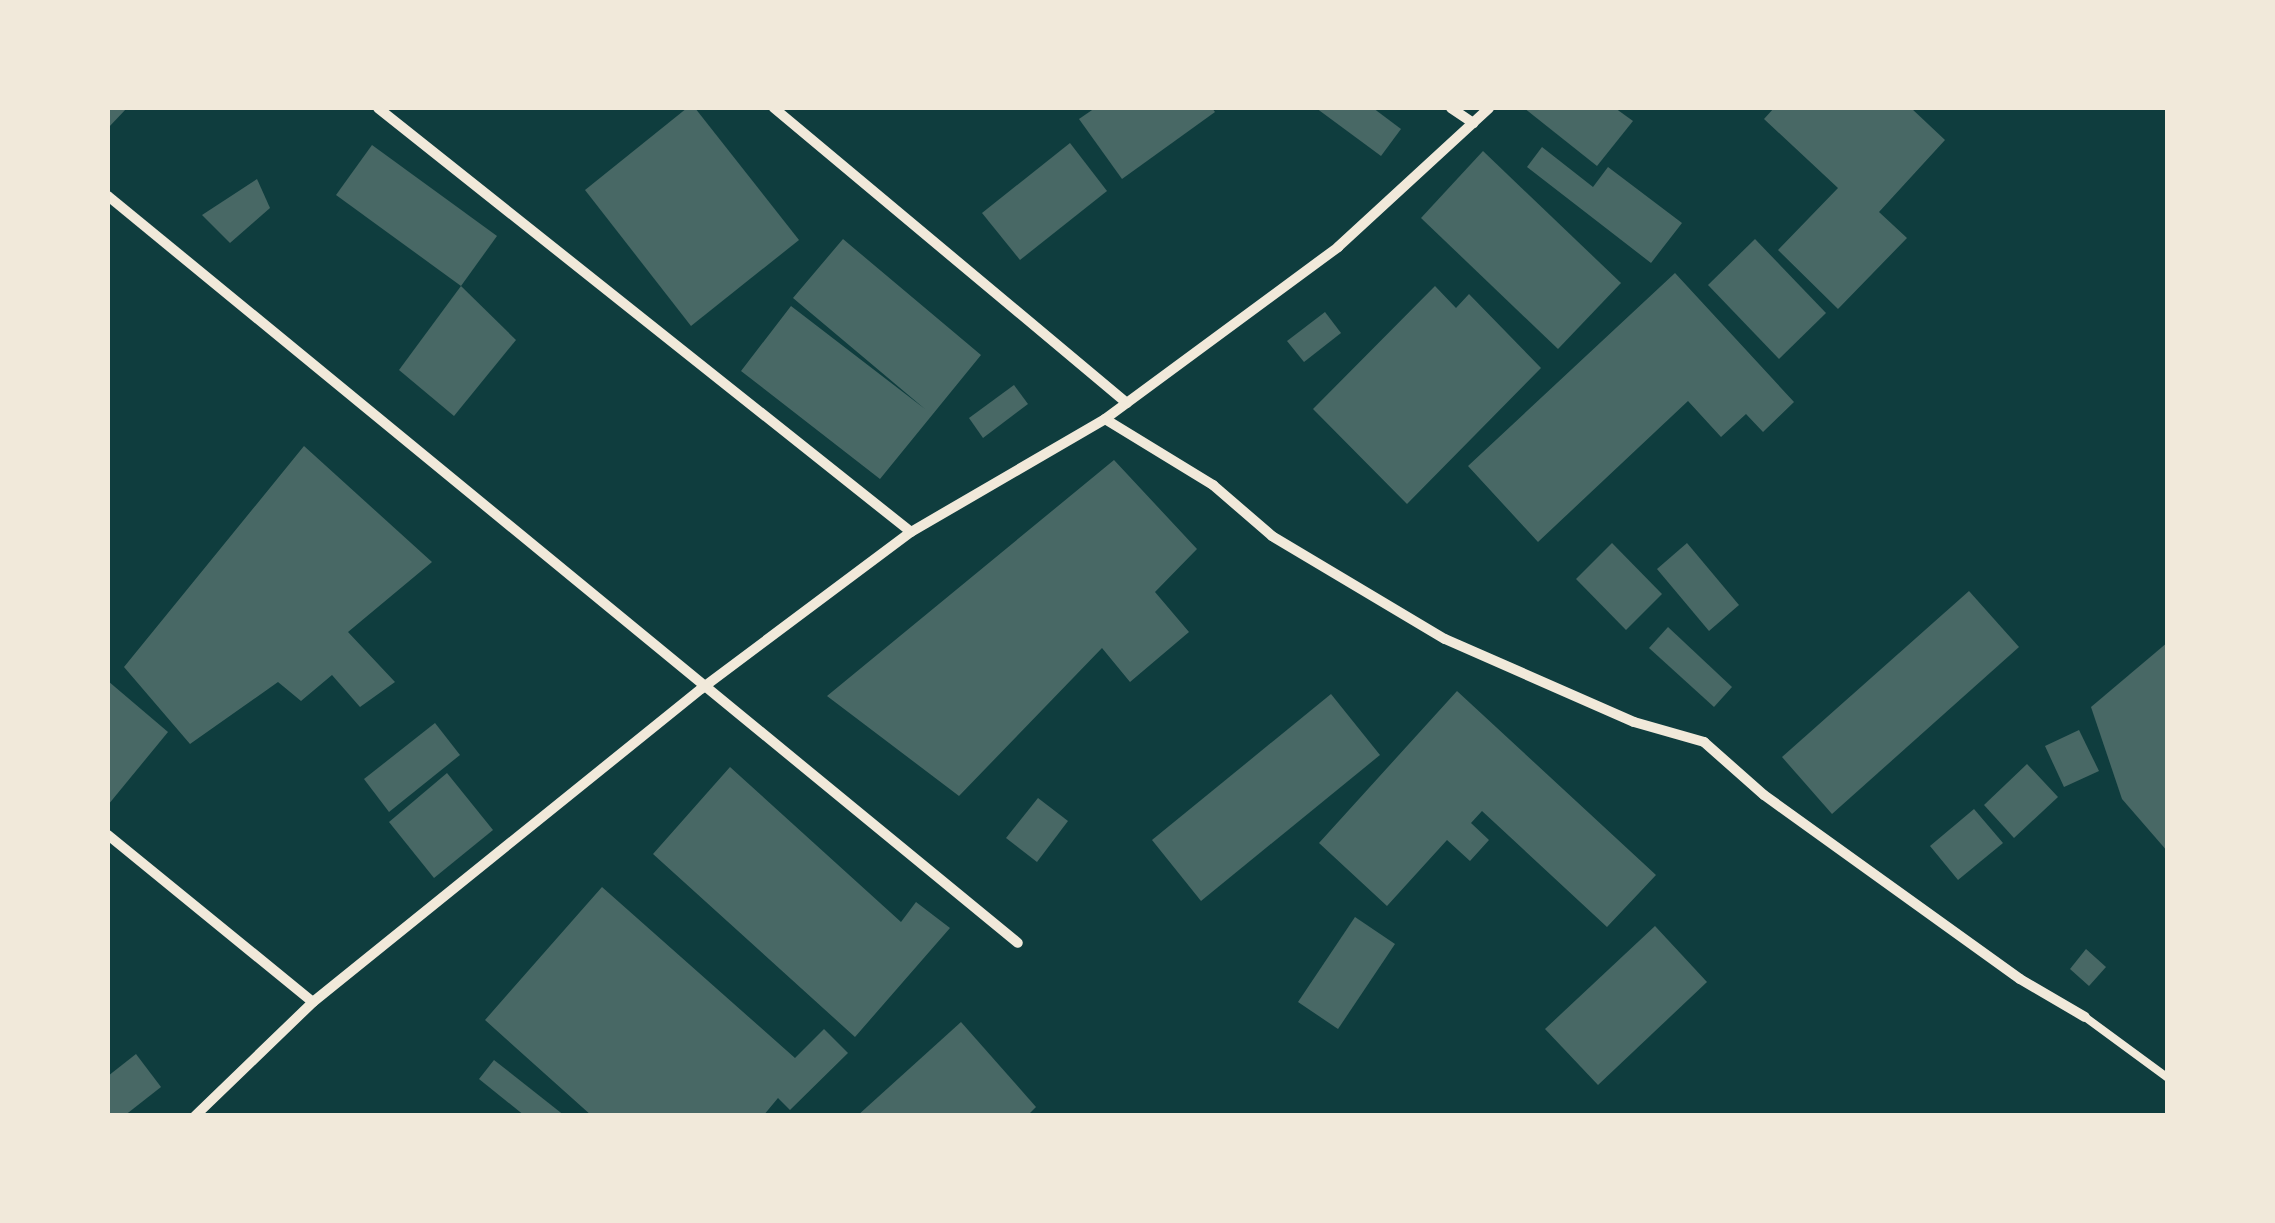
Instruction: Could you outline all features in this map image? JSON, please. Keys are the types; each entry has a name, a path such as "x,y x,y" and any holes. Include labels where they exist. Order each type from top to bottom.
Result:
{"street":[{"path":"378,108 912,532"},
{"path":"774,108 1128,403"},
{"path":"1451,108 1473,123"},
{"path":"195,1116 314,1002 700,689 912,532 1128,403 1338,247 1488,108"},
{"path":"108,196 700,689 1018,943"},
{"path":"1105,419 1212,485 1272,536 1446,639 1634,722 1704,742 1764,794 2020,979 2084,1017"},
{"path":"108,836 314,1002"}],"lane":[{"path":"2084,1017 2168,1078"}],"building":[{"path":"108,108 127,108 108,128"},
{"path":"687,108 695,108 799,240 691,326 585,190"},
{"path":"1095,108 1212,108 1215,112 1122,179 1079,119"},
{"path":"1316,108 1373,108 1401,129 1381,156"},
{"path":"1524,108 1615,108 1633,121 1597,166"},
{"path":"1774,108 1911,108 1945,140 1879,212 1907,238 1838,309 1778,250 1838,188 1764,119"},
{"path":"1070,143 1107,191 1020,260 982,213"},
{"path":"372,145 497,236 461,286 336,195"},
{"path":"1542,147 1593,187 1608,167 1682,223 1651,263 1527,167"},
{"path":"1483,151 1621,283 1558,349 1421,218"},
{"path":"257,179 270,208 230,243 202,215"},
{"path":"843,239 981,355 880,479 741,371 791,306 925,409 793,298"},
{"path":"1755,239 1826,313 1779,359 1708,285"},
{"path":"1675,273 1794,402 1763,432 1746,414 1721,437 1688,401 1538,542 1468,466"},
{"path":"461,286 516,340 454,416 399,370"},
{"path":"1435,286 1456,308 1469,294 1541,368 1407,504 1313,409"},
{"path":"1325,312 1341,333 1304,362 1287,341"},
{"path":"1014,385 1028,404 983,438 969,418"},
{"path":"304,446 432,562 348,632 395,682 360,707 332,675 301,701 278,682 190,744 124,667"},
{"path":"1114,460 1197,549 1155,592 1189,632 1130,682 1102,648 959,796 827,696"},
{"path":"1612,543 1662,594 1626,630 1576,579"},
{"path":"1687,543 1739,605 1709,631 1657,569"},
{"path":"1969,591 2019,647 1832,814 1782,757"},
{"path":"1668,627 1732,687 1714,707 1649,648"},
{"path":"2168,642 2168,852 2122,799 2091,707"},
{"path":"108,681 168,732 108,805"},
{"path":"1457,691 1656,875 1607,927 1482,811 1471,823 1489,840 1470,861 1447,840 1387,906 1319,843"},
{"path":"1331,694 1380,755 1201,901 1152,840"},
{"path":"435,723 460,755 389,812 364,779"},
{"path":"2079,730 2099,771 2064,787 2045,746"},
{"path":"2027,764 2058,797 2014,838 1984,805"},
{"path":"730,767 901,922 916,902 950,928 855,1037 653,854"},
{"path":"447,773 493,830 434,878 389,822"},
{"path":"1038,798 1068,821 1037,862 1006,838"},
{"path":"1974,809 2003,843 1958,880 1930,846"},
{"path":"602,887 795,1058 824,1029 848,1053 790,1110 778,1098 763,1116 592,1116 485,1020"},
{"path":"1355,917 1395,944 1338,1029 1298,1002"},
{"path":"1655,926 1707,982 1598,1085 1545,1029"},
{"path":"2086,949 2106,967 2089,986 2070,969"},
{"path":"961,1022 1036,1107 1027,1116 857,1116"},
{"path":"136,1054 161,1087 124,1116 108,1116 108,1076"},
{"path":"494,1060 565,1116 525,1116 479,1079"}]}
